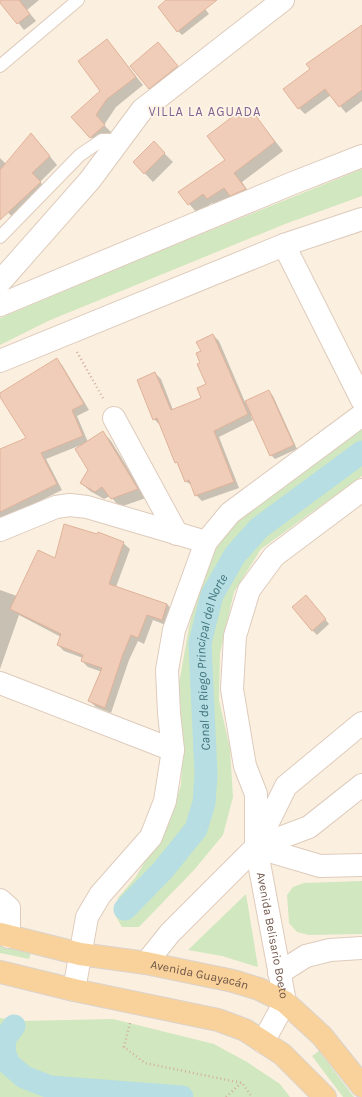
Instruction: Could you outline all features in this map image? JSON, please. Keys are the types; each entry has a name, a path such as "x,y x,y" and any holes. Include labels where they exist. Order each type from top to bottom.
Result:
{"main road":[{"name":"Avenida Guayacán","path":"5,936 80,954 146,963 233,981 259,989 285,1002 322,1036 362,1086"},
{"path":"0,972 74,990 218,1020 245,1030 282,1054 324,1097"}],"street":[{"path":"0,282 90,180 118,140 142,110 283,0"},
{"path":"0,305 362,156"},
{"path":"0,361 284,245 362,219"},
{"path":"284,245 362,400"},
{"path":"74,990 87,917 100,895 150,837 165,800 173,750 169,713 167,670 174,630 206,542 230,513 362,415"},
{"path":"114,418 177,534"},
{"path":"362,490 274,556 249,590 235,636 232,689 245,766 256,794 256,847 320,866 362,865"},
{"path":"0,530 56,507 70,505 87,507 206,542"},
{"path":"0,683 173,750"},
{"name":"Avenida Belisario Boeto","path":"146,963 170,933 256,847 286,786 362,724"},
{"name":"Avenida Belisario Boeto","path":"256,847 309,827 362,785"},
{"name":"Avenida Belisario Boeto","path":"256,847 285,1002 263,1042"},
{"path":"0,900 9,908 5,936"},
{"path":"279,973 306,956 330,950 362,948"}],"lane":[{"path":"0,66 78,0"},
{"path":"0,237 80,155 102,140 118,140"}],"path":[{"path":"67,334 114,418"},
{"path":"135,1002 124,1047 145,1063 242,1083 252,1097"},
{"path":"226,1097 242,1083"}],"green space":[{"path":"362,169 362,196 285,224 48,321 0,345 0,318"},
{"path":"362,428 362,476 261,549 234,592 220,653 219,700 230,749 233,797 223,835 194,870 139,927 122,927 115,915 118,898 135,878 169,823 181,785 183,748 179,684 189,627 201,579 220,541 245,512"},
{"path":"362,881 362,934 309,935 297,932 289,923 287,895 293,887 304,883"},
{"path":"246,894 258,967 222,956 188,950"},
{"path":"0,945 31,952 29,959 0,953"},
{"path":"0,1018 19,1021 113,1019 214,1044 247,1062 280,1084 290,1097 0,1097"},
{"path":"319,1051 354,1097 343,1097 312,1056"}],"building":[{"path":"0,0 19,0 30,14 17,24 0,3"},
{"path":"166,0 217,0 177,32 158,7"},
{"path":"362,25 362,90 339,107 325,89 298,109 283,89 310,69 306,64"},
{"path":"107,39 136,77 107,99 96,115 105,125 90,138 71,117 100,91 78,61"},
{"path":"158,42 178,66 149,89 130,66"},
{"path":"251,109 275,142 234,173 246,189 230,196 224,188 207,199 203,194 188,205 178,192 225,160 207,136 236,114 240,118"},
{"path":"31,133 50,156 32,173 41,182 0,220 0,170"},
{"path":"154,141 165,153 144,174 133,162"},
{"path":"213,334 248,414 214,431 234,482 195,496 189,480 185,482 177,462 175,463 157,418 153,420 137,380 155,372 171,410 201,398 197,388 206,384 197,364 200,363 196,353 201,351 196,342"},
{"path":"57,358 84,404 72,410 83,436 41,453 57,484 0,512 0,449 26,438 0,397 0,393"},
{"path":"269,390 294,445 270,456 245,401"},
{"path":"103,431 138,489 111,499 102,487 95,492 80,483 88,470 75,449"},
{"path":"64,524 97,534 98,532 124,542 109,584 167,604 162,620 147,615 138,638 131,635 105,708 88,701 102,668 81,661 83,655 57,645 61,634 10,609 38,550 55,558"},
{"path":"306,595 326,619 312,631 292,607"}],"waterway":[{"name":"Canal de Riego Principal del Norte","path":"125,909 163,870 196,829 204,803 206,775 200,643 212,595 235,555 259,528 362,452"},
{"name":"Canal de Riego Principal del Norte","path":"14,1026 5,1038 4,1052 9,1064 24,1077 50,1087 182,1097"}],"district":[{"name":"VILLA LA AGUADA","path":"205,111"}]}
